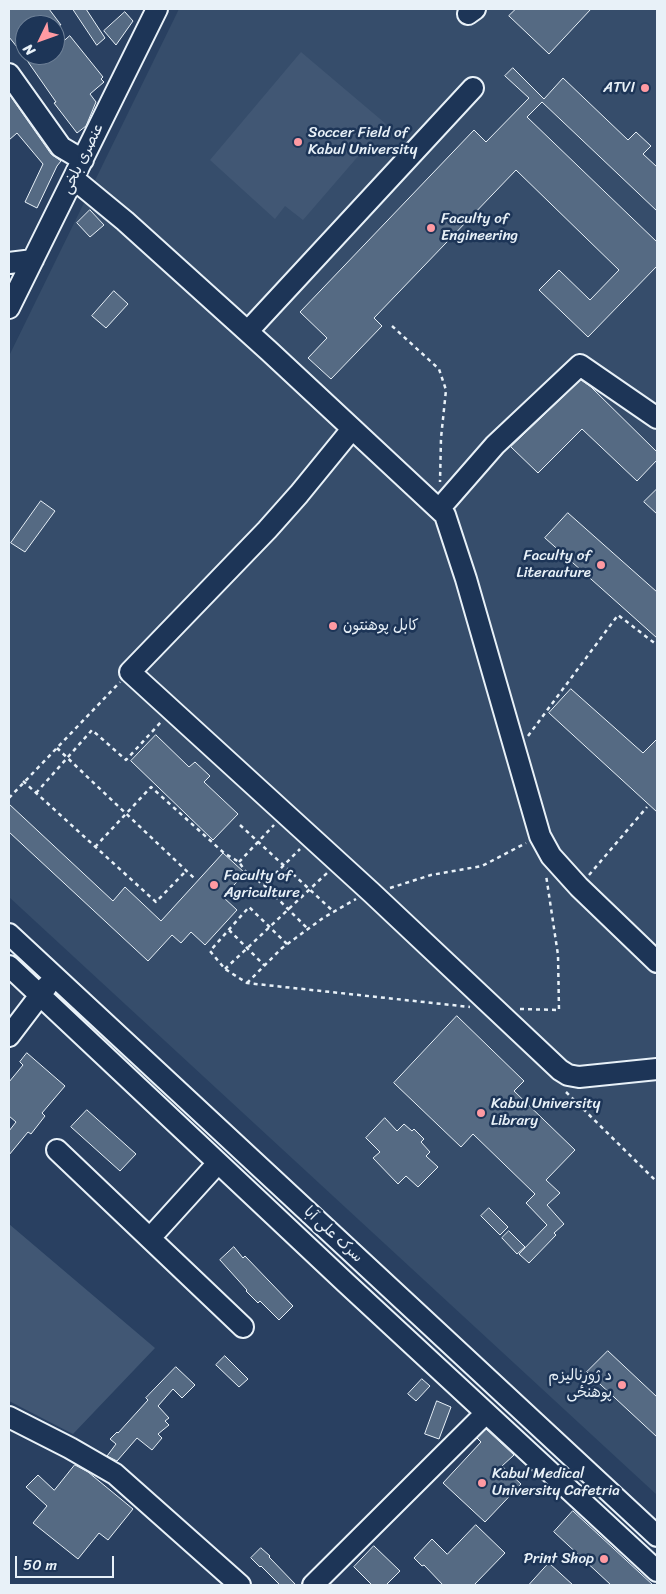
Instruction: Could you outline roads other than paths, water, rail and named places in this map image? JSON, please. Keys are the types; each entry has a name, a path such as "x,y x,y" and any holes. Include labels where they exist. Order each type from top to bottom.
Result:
{"street":[{"name":"عنصری بلخی","path":"9,308 157,9"},
{"path":"9,74 61,147 83,160"},
{"path":"248,332 473,88"},
{"path":"74,179 125,221 440,508 445,515 466,579 540,836 551,856 579,887 657,962"},
{"path":"9,263 33,260"},
{"path":"440,508 495,445 580,365 657,418"},
{"path":"352,429 267,530 130,672 372,893 560,1070 568,1075 579,1077 657,1069"},
{"name":"سرک علی آبا","path":"9,934 657,1536"},
{"path":"9,966 346,1283 657,1571"},
{"path":"9,1036 54,976"},
{"path":"57,1150 243,1326"},
{"path":"150,1238 218,1163"},
{"path":"346,1283 364,1264"},
{"path":"313,1585 486,1412"},
{"path":"9,1417 70,1448 115,1474 240,1585"}],"place":[{"name":"ATVI","path":"645,88"},
{"name":"Soccer Field of Kabul University","path":"298,142"},
{"name":"Faculty of Engineering","path":"431,228"},
{"name":"Faculty of Literauture","path":"601,565"},
{"name":"کابل پوهنتون","path":"333,626"},
{"name":"Faculty of Agriculture","path":"214,885"},
{"name":"Kabul University Library","path":"481,1113"},
{"name":"د ژورنالیزم پوهنحٔی","path":"622,1385"},
{"name":"Kabul Medical University Cafetria","path":"482,1483"},
{"name":"Print Shop","path":"604,1559"}]}
